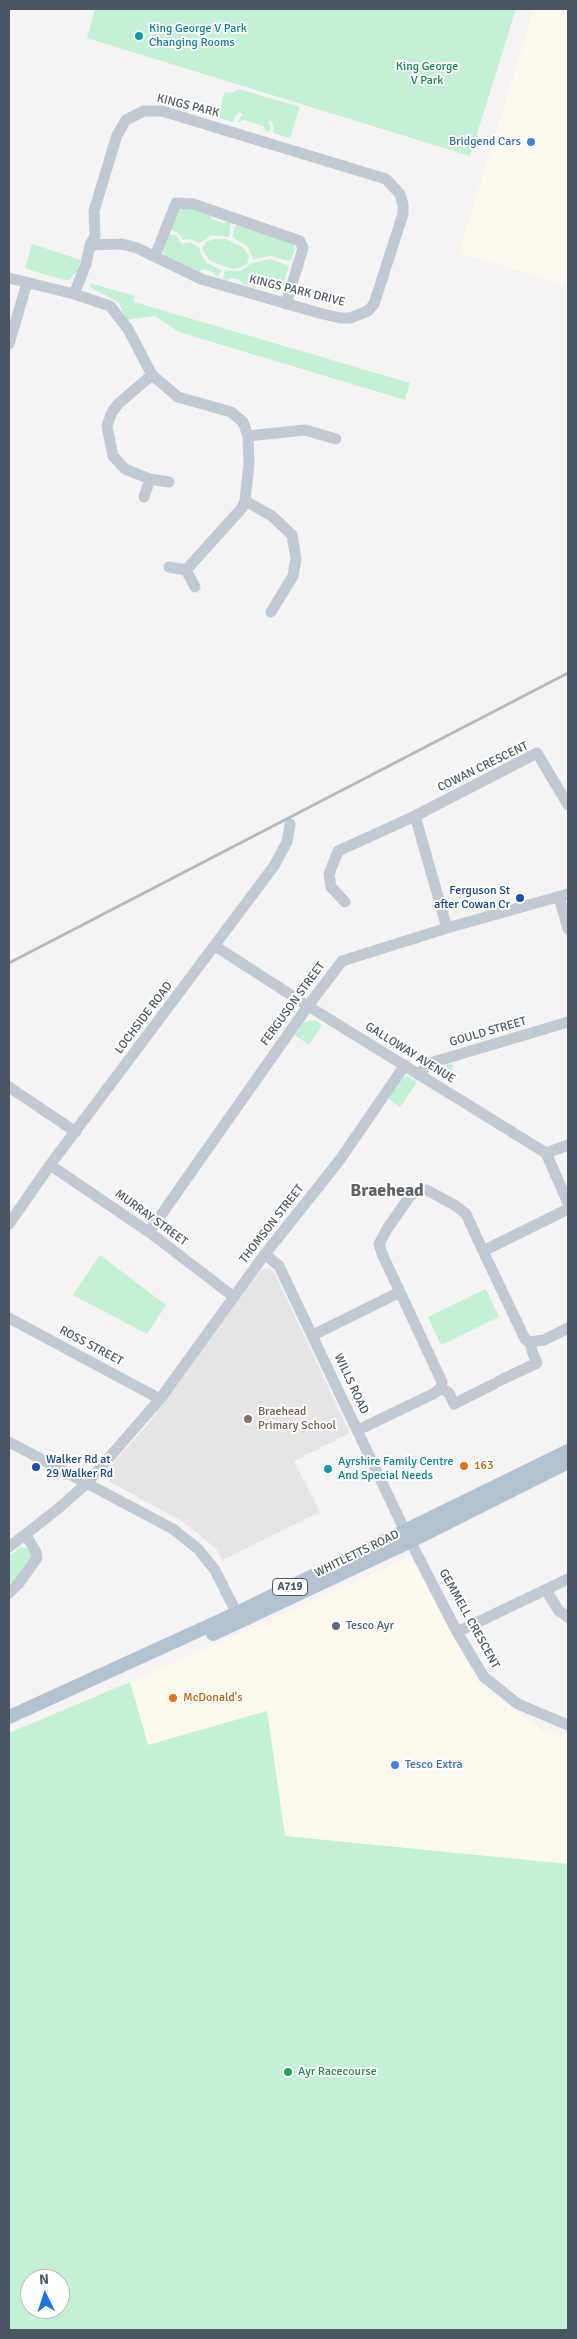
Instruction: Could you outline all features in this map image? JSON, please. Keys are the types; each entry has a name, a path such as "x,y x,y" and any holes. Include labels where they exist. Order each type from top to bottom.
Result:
{"main road":[{"name":"WHITLETTS ROAD","path":"408,1536 568,1451"},
{"name":"WHITLETTS ROAD","path":"9,1724 568,1462"},
{"name":"WHITLETTS ROAD","path":"9,1717 239,1617"}],"street":[{"name":"KINGS PARK","path":"74,294 86,264 90,245 95,236 94,211 117,136 126,120 144,110 162,111 364,171"},
{"name":"KINGS PARK DRIVE","path":"90,245 122,244 155,256 165,263 201,279 286,304 345,318 360,315 368,311 374,304 403,214 400,194 393,184 386,179 364,171"},
{"path":"155,256 176,203 192,204 300,242 303,248 286,304"},
{"path":"9,278 74,294 110,306 128,329 152,375 178,397 231,412 243,422 248,436 249,464 245,501 242,508 186,570"},
{"path":"9,344 27,283"},
{"path":"152,375 112,412 107,426 113,456 125,469 150,479 169,482"},
{"path":"248,436 305,430 336,439"},
{"path":"144,497 150,479"},
{"path":"245,501 272,516 292,535 296,559 293,576 271,612"},
{"path":"169,567 186,570"},
{"path":"186,570 195,587"},
{"name":"COWAN CRESCENT","path":"345,902 331,886 329,874 338,850 415,816 537,753 568,805"},
{"path":"415,816 447,928"},
{"name":"LOCHSIDE ROAD","path":"9,1224 50,1165 274,866 287,842 290,824"},
{"path":"564,896 568,929"},
{"name":"FERGUSON STREET","path":"149,1232 308,1006 342,961 447,928 564,896"},
{"name":"GALLOWAY AVENUE","path":"215,946 308,1006 546,1153"},
{"name":"GOULD STREET","path":"419,1075 428,1064 568,1022"},
{"name":"THOMSON STREET","path":"160,1399 265,1254 338,1161 405,1066"},
{"path":"9,1087 76,1132"},
{"path":"568,1145 546,1153 568,1203"},
{"name":"MURRAY STREET","path":"50,1165 149,1232 234,1296"},
{"path":"358,1430 433,1394 441,1388 440,1374 383,1256 380,1244 387,1229 410,1196 418,1191 427,1190 456,1206 466,1214 525,1339 530,1342 544,1340 568,1328"},
{"path":"483,1251 568,1210"},
{"name":"WILLS ROAD","path":"265,1254 278,1266 313,1335 408,1536"},
{"path":"313,1335 400,1292"},
{"name":"ROSS STREET","path":"9,1318 160,1399"},
{"path":"441,1388 448,1393 454,1404 538,1362 530,1342"},
{"path":"9,1547 26,1535 87,1482 160,1399"},
{"path":"9,1442 173,1529 198,1549 215,1570 239,1617"},
{"path":"9,1593 35,1564 37,1558 36,1552 26,1535"},
{"name":"GEMMELL CRESCENT","path":"408,1536 458,1632 484,1677 518,1704 568,1725"},
{"path":"458,1632 568,1579"},
{"path":"546,1590 560,1611 568,1617"}],"shaded area":[{"name":"Bridgend Cars","path":"534,9 568,9 568,285 459,253"},
{"name":"Braehead Primary School","path":"262,1269 269,1269 274,1272 350,1433 294,1461 320,1512 223,1560 216,1549 182,1521 110,1482 106,1471 148,1424"},
{"path":"412,1556 479,1684 544,1732 568,1734 568,1864 285,1836 267,1711 148,1745 130,1682"}],"green space":[{"name":"King George V Park","path":"95,9 516,9 470,156 87,38"},
{"path":"239,89 300,107 290,138 273,133 274,127 271,121 268,121 271,127 269,132 263,126 245,120 237,122 243,114 240,112 235,116 233,122 217,117 225,92 232,93"},
{"path":"185,207 211,216 212,219 224,223 227,221 231,222 229,237 211,235 200,243 190,239 183,240 178,233 170,229 177,210"},
{"path":"239,224 292,242 295,249 291,260 288,261 271,256 253,259 247,246 232,237 235,227"},
{"path":"171,234 176,235 182,244 190,242 199,247 201,255 207,263 222,270 218,277 212,272 203,269 199,272 166,258 163,251"},
{"path":"214,239 226,239 244,248 249,256 247,264 232,269 210,261 202,249 206,242"},
{"path":"32,244 81,260 77,272 69,280 64,280 25,268"},
{"path":"271,259 289,266 282,290 279,292 243,284 240,280 223,279 225,270 240,271 252,263"},
{"path":"89,283 135,296 134,302 410,383 405,400 179,332 155,316 126,320 119,303 92,288"},
{"path":"315,1020 322,1025 309,1045 295,1035 304,1022"},
{"path":"451,1064 453,1066 450,1081 437,1073 440,1067"},
{"path":"408,1076 417,1082 400,1107 386,1097 398,1079"},
{"path":"100,1255 166,1305 147,1334 73,1295"},
{"path":"486,1289 499,1317 441,1345 428,1317"},
{"path":"21,1547 29,1549 33,1556 17,1581 12,1581 9,1585 9,1556"},
{"name":"Ayr Racecourse","path":"130,1682 148,1745 267,1711 285,1836 568,1864 568,2330 9,2330 9,1733"}],"railway":[{"path":"9,963 568,673"}],"place":[{"name":"King George V Park Changing Rooms","path":"139,36"},
{"name":"Bridgend Cars","path":"531,142"},
{"name":"Ferguson St after Cowan Cr","path":"520,898"},
{"name":"Braehead Primary School","path":"248,1419"},
{"name":"163","path":"464,1466"},
{"name":"Walker Rd at 29 Walker Rd","path":"36,1467"},
{"name":"Ayrshire Family Centre And Special Needs","path":"328,1469"},
{"name":"Tesco Ayr","path":"336,1626"},
{"name":"McDonald's","path":"173,1698"},
{"name":"Tesco Extra","path":"395,1765"},
{"name":"Ayr Racecourse","path":"288,2072"}],"district":[{"name":"Braehead","path":"387,1191"}]}
